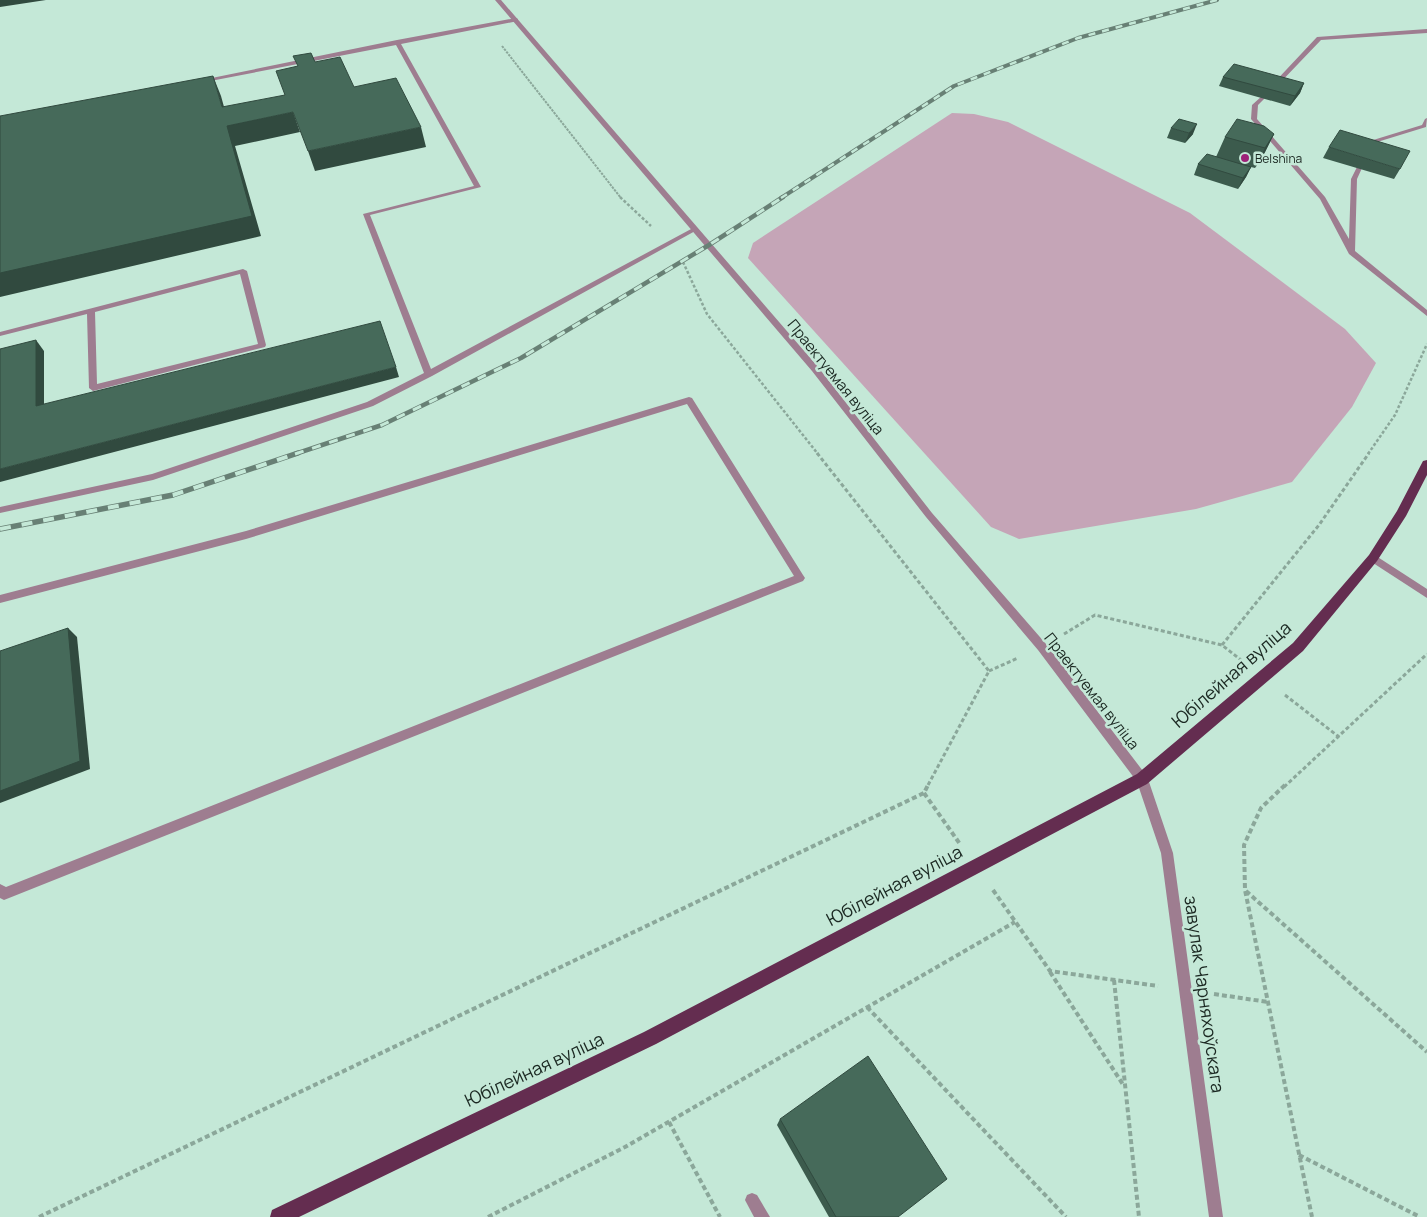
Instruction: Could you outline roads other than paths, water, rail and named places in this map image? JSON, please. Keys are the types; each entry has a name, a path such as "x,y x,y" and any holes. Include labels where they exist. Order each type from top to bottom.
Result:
{"main road":[{"name":"Юбілейная вуліца","path":"280,1217 431,1142 650,1038 1142,779 1298,647 1373,558 1402,514 1427,464"}],"street":[{"name":"Праектуемая вуліца","path":"498,0 815,370 929,515 1042,647 1142,779"},
{"path":"195,82 516,20"},
{"path":"1274,86 1319,38 1427,31"},
{"path":"397,42 478,187 366,214 429,374"},
{"path":"1262,98 1254,105 1254,119 1323,198 1352,252 1427,314"},
{"path":"1368,150 1372,142 1424,126 1427,120"},
{"path":"1352,252 1354,179 1359,168"},
{"path":"0,510 153,477 370,404 429,374 695,229"},
{"path":"0,334 91,310 243,271 262,345 93,388 91,310"},
{"path":"0,599 246,535 688,400 800,578 4,894 0,890"},
{"path":"1373,558 1427,594"},
{"name":"завулак Чарняхоўскага","path":"1142,779 1166,853 1216,1217"},
{"path":"752,1200 763,1217"}],"railway":[{"path":"781,198 954,86 1078,38 1217,0"},
{"path":"298,453 382,425 521,358 709,245 783,197"},
{"path":"0,529 173,495 298,453"}],"place":[{"name":"Belshina","path":"1245,158"}]}
